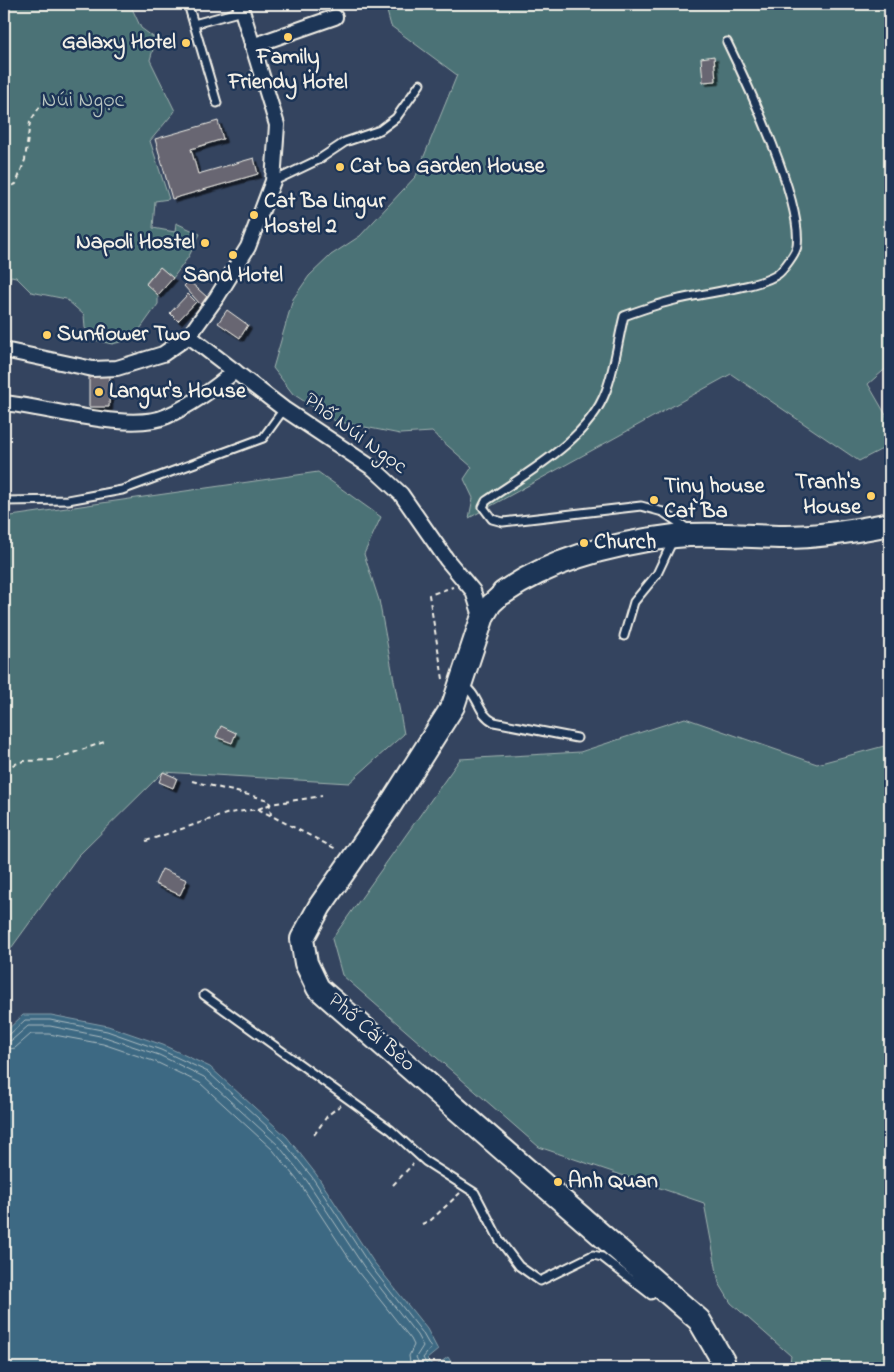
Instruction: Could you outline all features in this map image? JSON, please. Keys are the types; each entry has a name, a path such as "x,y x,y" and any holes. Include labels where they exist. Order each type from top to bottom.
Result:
{"main road":[{"name":"Phố Cái Bèo","path":"724,1368 723,1361 699,1320 318,988 306,963 302,939 320,906 389,807 452,706 452,682 491,604 518,582 572,559 622,545 685,536 787,537 843,533 890,524"}],"street":[{"path":"4,350 93,369 117,368 163,354 188,336 217,297 248,246 273,181 277,125 241,7"},
{"path":"252,46 335,17"},
{"name":"Phố Núi Ngọc","path":"188,336 284,409 374,469 401,494 447,560 469,586"},
{"path":"4,403 118,422 144,421 166,416 217,386 235,371"},
{"path":"469,586 490,594 503,593"},
{"path":"469,586 482,619"}],"lane":[{"path":"188,4 217,103"},
{"path":"194,24 241,7"},
{"path":"624,636 634,602 685,536 678,521 663,512 641,506 503,522 492,519 483,508 486,501 584,429 606,392 624,316 673,300 747,285 778,274 797,248 796,220 781,171 748,85 728,42"},
{"path":"273,181 318,160 345,142 380,130 396,118 420,84"},
{"path":"4,501 68,500 122,490 264,438 284,409"},
{"path":"452,682 472,691 484,716 494,722 577,738"},
{"path":"204,995 391,1130 420,1157 475,1194 500,1241 519,1266 540,1280 593,1255 602,1257 651,1295 663,1288"}],"path":[{"path":"4,189 16,184 26,160 30,122 46,97"},
{"path":"452,682 429,595 469,586"},
{"path":"4,768 24,761 53,760 104,742"},
{"path":"192,781 266,798 271,804 271,815"},
{"path":"146,841 229,814 258,809 271,804 322,796"},
{"path":"258,809 354,858"},
{"path":"314,1136 328,1115 339,1106 351,1102"},
{"path":"393,1185 420,1157"},
{"path":"422,1224 431,1220 461,1192"}],"green space":[{"name":"Núi Ngọc","path":"4,4 130,4 141,28 156,39 150,60 175,111 150,141 169,199 155,201 153,228 175,232 176,223 200,234 189,256 173,278 160,267 146,283 158,295 158,304 133,339 112,344 95,340 85,328 84,315 66,299 31,292 16,277 11,276 4,301"},
{"path":"385,4 890,4 890,365 868,384 890,422 890,445 859,461 731,374 469,518 473,498 464,479 472,467 432,432 400,434 335,421 293,394 273,368 293,299 309,276 331,255 360,236 416,176 457,75 391,26"},
{"path":"318,472 381,517 364,554 379,600 404,734 349,783 163,772 78,856 4,958 4,517"},
{"path":"685,718 817,764 888,745 890,741 890,1368 789,1368 791,1356 731,1303 719,1283 704,1203 539,1147 342,975 332,939 460,759 580,752"}],"water":[{"path":"23,1015 51,1015 108,1026 163,1045 210,1067 287,1137 316,1174 373,1261 427,1329 438,1350 427,1359 434,1367 448,1357 455,1368 4,1368 4,1033"}],"building":[{"path":"714,56 716,81 703,82 701,58"},
{"path":"218,121 223,139 191,149 198,174 254,158 258,174 172,199 155,139"},
{"path":"160,267 173,278 158,295 146,284"},
{"path":"189,281 207,297 201,305 184,286"},
{"path":"188,294 196,302 178,321 170,313"},
{"path":"227,310 248,325 240,338 218,323"},
{"name":"Langur's House","path":"89,376 110,376 109,407 89,407"},
{"path":"221,726 236,733 232,743 216,737"},
{"path":"163,772 177,778 173,788 159,782"},
{"path":"162,869 187,880 180,895 155,884"}],"place":[{"name":"Family Friendy Hotel","path":"288,37"},
{"name":"Galaxy Hotel","path":"186,43"},
{"name":"Cat ba Garden House","path":"340,167"},
{"name":"Cat Ba Lingur Hostel 2","path":"254,215"},
{"name":"Napoli Hostel","path":"205,243"},
{"name":"Sand Hotel","path":"233,255"},
{"name":"Sunflower Two","path":"47,335"},
{"name":"Langur's House","path":"99,392"},
{"name":"Tranh's House","path":"871,496"},
{"name":"Tiny house Cat Ba","path":"654,500"},
{"name":"Church","path":"584,543"},
{"name":"Anh Quan","path":"558,1182"}]}
